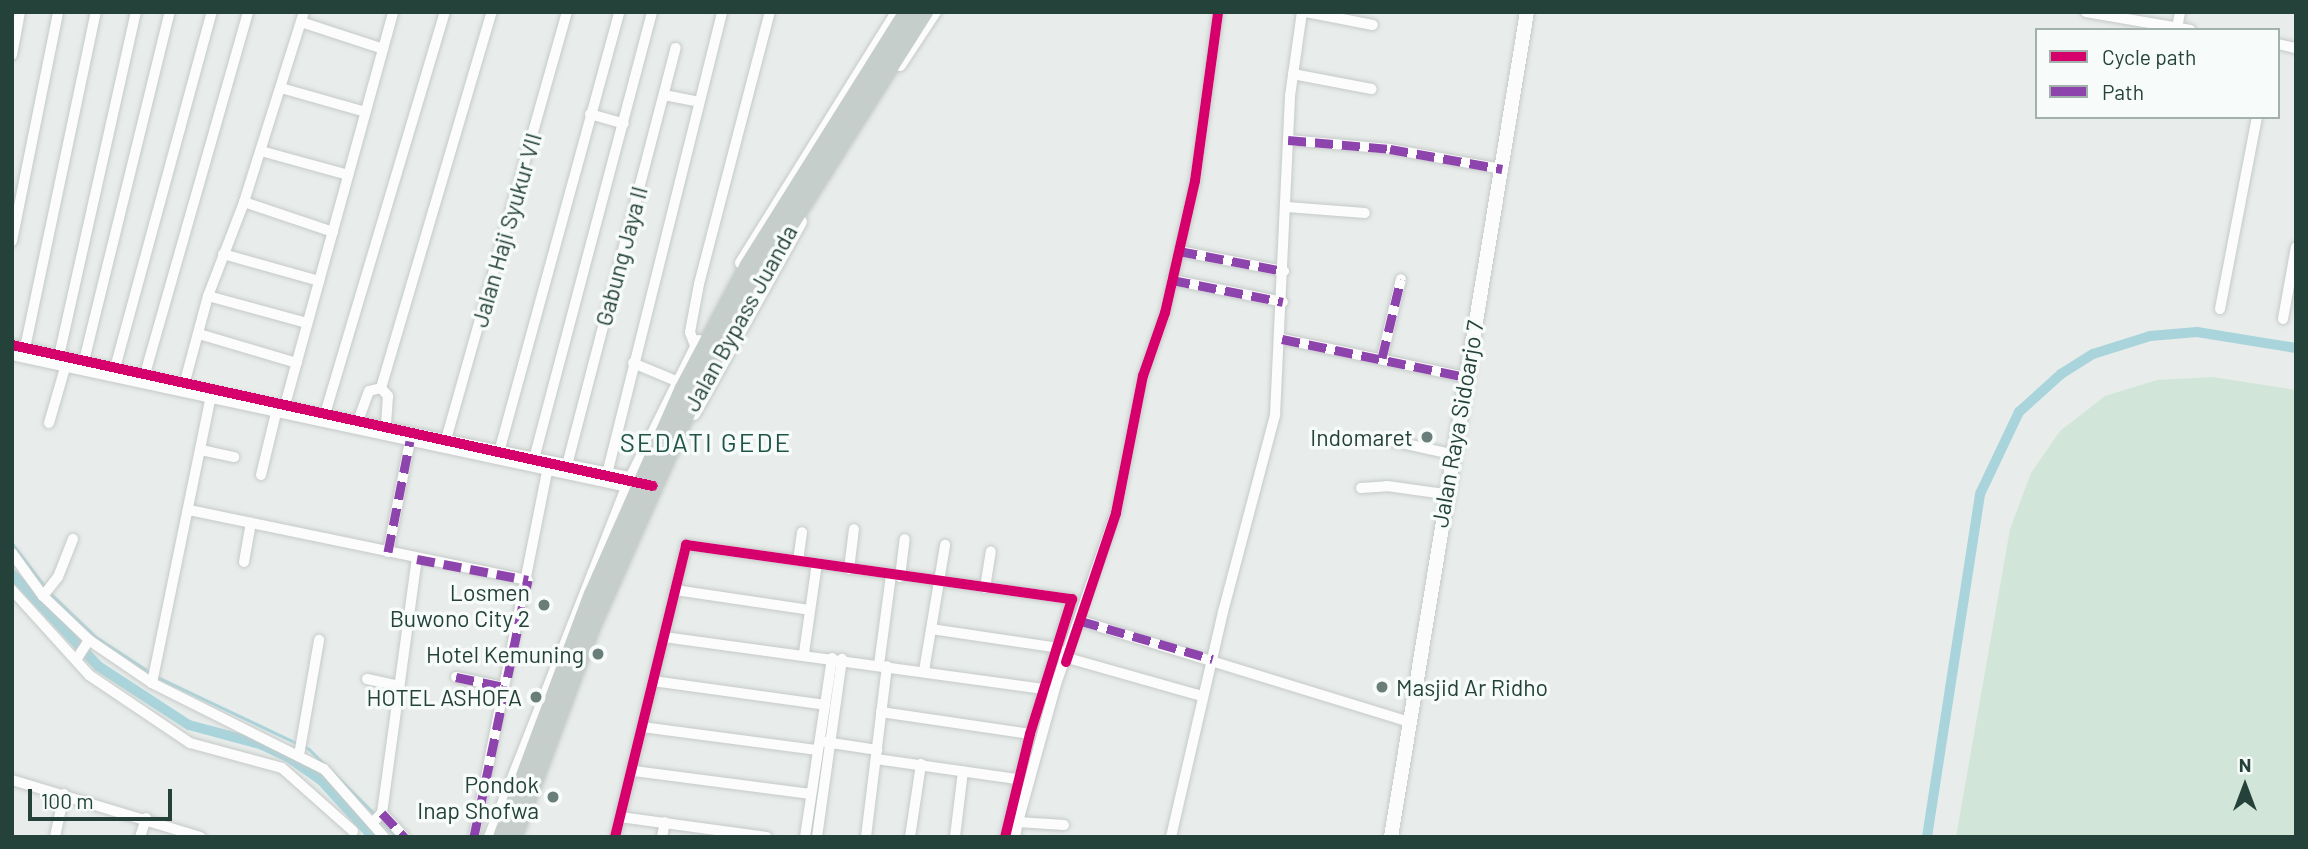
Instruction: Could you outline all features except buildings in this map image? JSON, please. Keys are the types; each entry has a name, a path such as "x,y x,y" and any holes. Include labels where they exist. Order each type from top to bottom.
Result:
{"highway":[{"name":"Jalan Bypass Juanda","path":"514,837 535,730 591,585 638,483 740,312 846,120 895,21 907,12"},
{"name":"Jalan Bypass Juanda","path":"846,120 909,44 925,12"},
{"name":"Jalan Bypass Juanda","path":"501,837 525,774 550,749 592,636 645,514 638,483"}],"main road":[{"name":"Jalan Raya Sidoarjo 7","path":"1391,837 1444,494 1527,12"}],"street":[{"path":"12,55 20,12"},
{"path":"12,241 58,12"},
{"path":"25,348 96,12"},
{"path":"59,356 136,12"},
{"path":"83,367 170,12"},
{"path":"115,369 212,12"},
{"path":"143,381 248,12"},
{"path":"285,405 393,12"},
{"path":"325,414 445,12"},
{"path":"381,388 492,12"},
{"name":"Jalan Haji Syukur VII","path":"444,443 567,12"},
{"path":"499,452 619,12"},
{"path":"534,458 652,12"},
{"path":"607,474 722,12"},
{"path":"696,348 690,332 699,284 769,12"},
{"path":"909,44 935,12"},
{"path":"1015,837 1056,684 1081,621 1119,502 1145,367 1172,280 1195,181 1218,12"},
{"path":"1171,837 1202,696 1274,421 1282,339 1288,140 1293,74 1304,12 1373,25"},
{"path":"2086,12 2177,28 2180,12"},
{"path":"184,385 208,296 244,202 303,17 383,49"},
{"name":"Gabung Jaya II","path":"567,465 676,48"},
{"path":"1293,74 1372,89"},
{"path":"281,88 366,112"},
{"path":"664,95 699,102"},
{"path":"590,114 624,124"},
{"path":"2220,309 2257,119"},
{"path":"638,483 676,381 742,260 846,120"},
{"path":"645,514 846,120"},
{"path":"1288,140 1390,149 1502,169"},
{"path":"261,151 348,175"},
{"path":"244,202 333,232"},
{"path":"1287,207 1365,213"},
{"path":"2283,320 2296,247"},
{"path":"1179,251 1284,271"},
{"path":"223,254 319,281"},
{"path":"1382,358 1401,279"},
{"path":"1172,280 1283,302"},
{"path":"208,296 307,323"},
{"path":"199,334 297,363"},
{"path":"1282,339 1465,377"},
{"path":"12,345 59,356 83,367 276,412 325,414 386,426 444,443 548,466 638,483"},
{"path":"12,355 65,368 115,369 143,381 184,385 211,396 285,405 308,415 410,441 444,443 534,458 548,466 567,465 638,483"},
{"path":"633,363 676,381"},
{"path":"49,423 65,368"},
{"path":"358,421 369,391 381,388"},
{"path":"381,388 388,396 386,426"},
{"path":"152,678 211,396"},
{"path":"261,475 276,412"},
{"path":"1388,440 1451,454"},
{"path":"388,552 410,441"},
{"path":"201,450 233,457"},
{"path":"474,837 528,580 548,466"},
{"path":"1361,488 1387,486 1444,494"},
{"path":"189,510 528,580"},
{"path":"244,562 251,523"},
{"path":"849,569 855,529"},
{"path":"798,561 802,532"},
{"path":"866,837 881,712 883,666 896,576 905,539"},
{"path":"46,592 74,540"},
{"path":"615,837 634,771 686,545 1072,600 1017,779 1005,837"},
{"path":"924,671 945,545"},
{"path":"985,588 991,551"},
{"path":"12,553 46,592 83,650 89,675 190,743 282,768 354,832 374,818"},
{"path":"384,837 374,818 399,686 417,559"},
{"path":"804,653 817,563"},
{"path":"12,590 83,650 152,678 301,749 374,818 404,837"},
{"path":"675,590 810,610"},
{"path":"1081,621 1213,659 1409,722"},
{"path":"930,629 1058,651 1068,658 1202,696"},
{"path":"664,636 804,653 1045,689"},
{"path":"301,749 319,640"},
{"path":"817,837 825,705 837,658"},
{"path":"805,837 837,658"},
{"path":"456,677 504,687"},
{"path":"367,679 399,686"},
{"path":"653,681 825,705"},
{"path":"881,712 1030,734"},
{"path":"642,727 821,745 1017,779"},
{"path":"522,837 550,749"},
{"path":"910,837 921,764"},
{"path":"634,771 811,794"},
{"path":"955,837 963,771"},
{"path":"491,837 525,774"},
{"path":"12,780 146,818 201,837"},
{"path":"55,837 64,794"},
{"path":"620,817 665,822 710,833 760,836"},
{"path":"140,837 146,818"},
{"path":"662,837 665,822"},
{"path":"1018,822 1064,825"}],"green space":[{"path":"2213,377 2296,390 2296,837 1956,837 2010,529 2031,473 2060,431 2105,396 2157,380"}],"waterway":[{"path":"1927,837 1980,494 2019,412 2061,374 2093,354 2150,336 2197,332 2296,348"},
{"path":"12,543 46,588"},
{"path":"12,574 98,666 189,725 260,744 288,757 320,779 373,837"},
{"path":"50,593 96,637 151,673"},
{"path":"157,677 309,749 376,815"},
{"path":"381,820 397,837"}],"marked path":[{"path":"1288,140 1390,149 1502,169"},
{"path":"1179,251 1284,271"},
{"path":"1382,358 1401,279"},
{"path":"1172,280 1283,302"},
{"path":"1282,339 1465,377"},
{"path":"388,552 410,441"},
{"path":"417,559 528,580 474,837"},
{"path":"1081,621 1213,659"},
{"path":"456,677 504,687"},
{"path":"382,813 404,837"}],"cycle path":[{"path":"1066,662 1116,513 1143,376 1165,313 1195,181 1218,12"},
{"path":"12,345 653,486"},
{"path":"615,837 686,545 1072,599 1030,734 1005,837"}],"place":[{"name":"Indomaret","path":"1427,437"},
{"name":"Losmen Buwono City 2","path":"544,605"},
{"name":"Hotel Kemuning","path":"598,654"},
{"name":"Masjid Ar Ridho","path":"1382,687"},
{"name":"HOTEL ASHOFA","path":"536,697"},
{"name":"Pondok Inap Shofwa","path":"553,797"}],"district":[{"name":"SEDATI GEDE","path":"706,442"}]}
